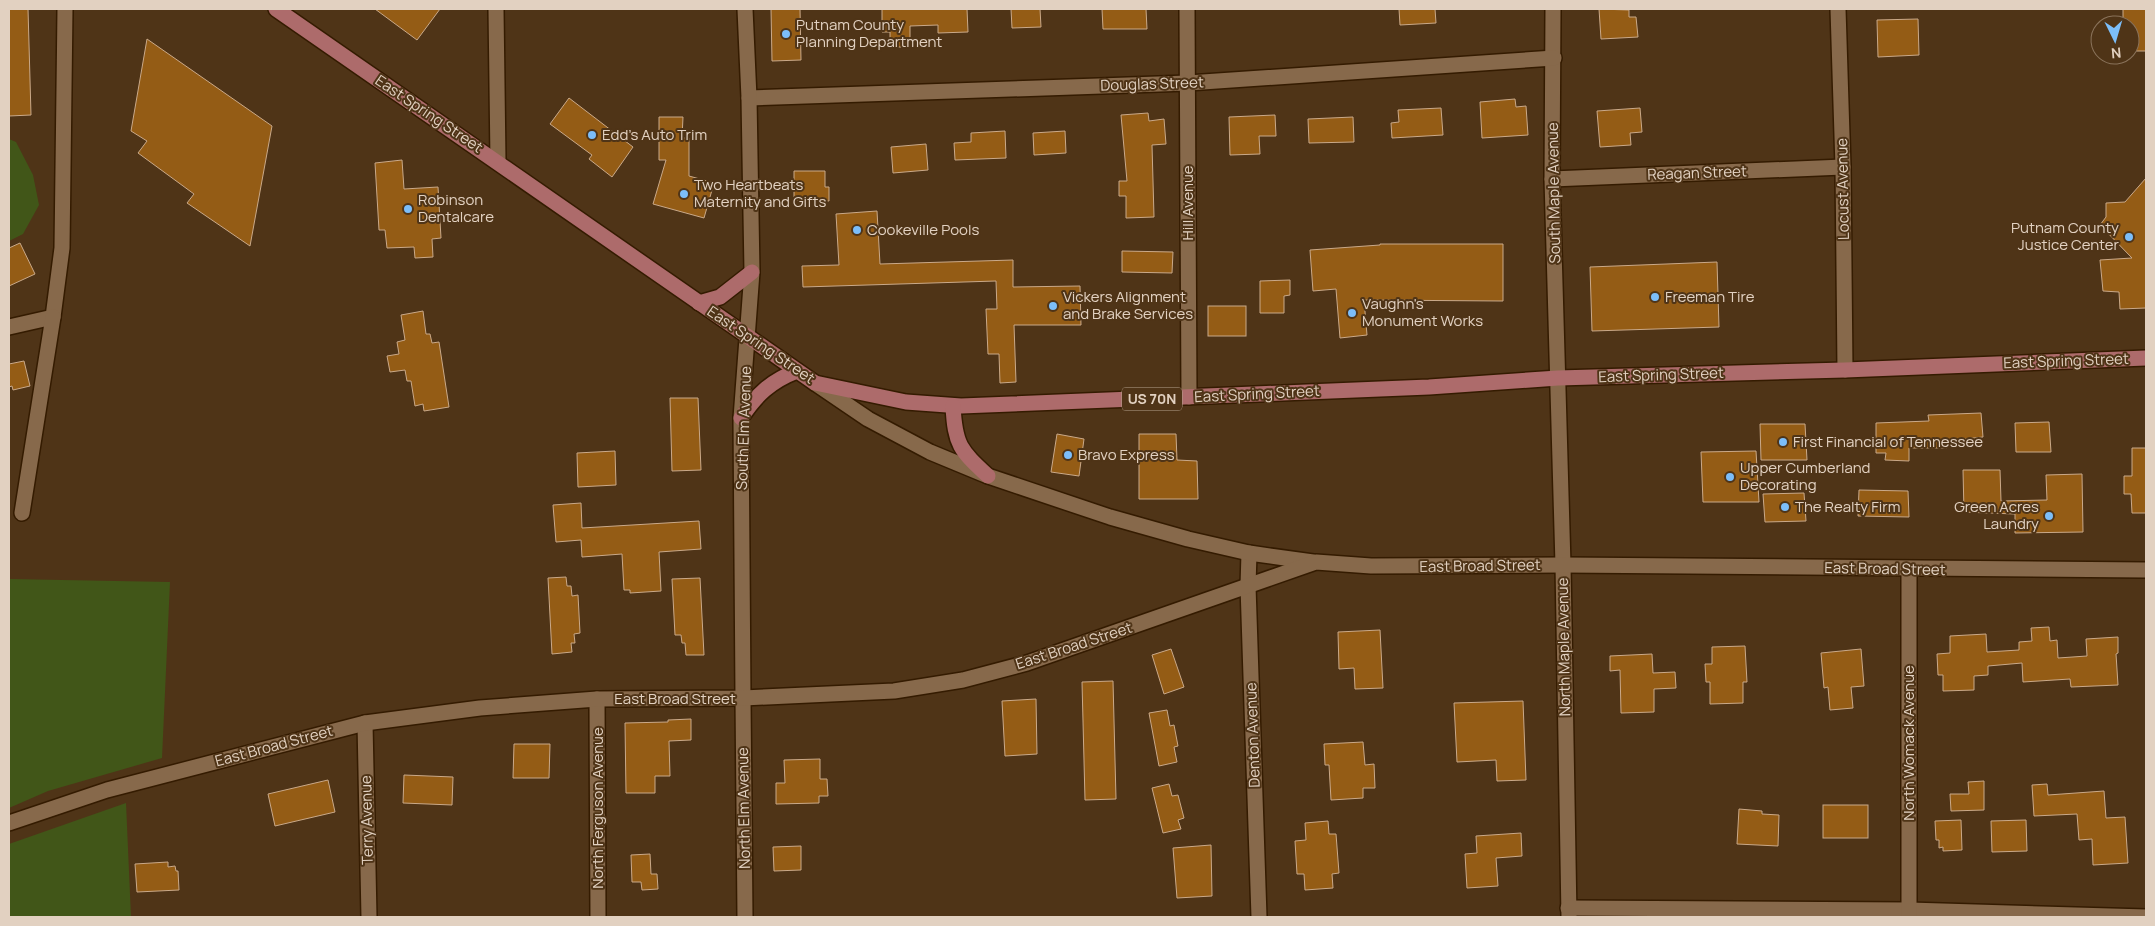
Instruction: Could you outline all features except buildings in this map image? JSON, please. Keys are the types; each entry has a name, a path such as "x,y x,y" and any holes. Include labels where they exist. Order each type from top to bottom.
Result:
{"main road":[{"name":"East Spring Street","path":"276,9 498,161 815,383 906,402 953,406 1189,398 1429,387 1558,378 1845,370 2146,358"},
{"path":"699,303 720,297 752,272"},
{"path":"742,418 752,400 769,385 781,377 797,371"},
{"path":"953,406 957,443 966,456 988,476"}],"street":[{"path":"22,513 54,317 62,248 65,9"},
{"path":"496,9 498,161"},
{"name":"South Elm Avenue","path":"743,698 742,418 752,272 749,98 745,9"},
{"name":"Hill Avenue","path":"1187,9 1189,398"},
{"name":"South Maple Avenue","path":"1553,9 1552,179 1558,378"},
{"name":"Locust Avenue","path":"1838,9 1843,167 1845,370"},
{"name":"Douglas Street","path":"749,98 1188,83 1554,58"},
{"name":"Reagan Street","path":"1552,179 1843,167"},
{"path":"9,327 54,317"},
{"name":"North Maple Avenue","path":"1558,378 1569,913"},
{"path":"815,383 877,424 930,452 988,476 1116,519 1249,553 1316,562"},
{"name":"Denton Avenue","path":"1249,553 1248,586 1259,917"},
{"name":"East Broad Street","path":"9,823 107,790 365,723 480,708 598,699 743,698 894,691 963,680 1027,663 1316,562 1371,566 1563,565 2146,570"},
{"name":"North Womack Avenue","path":"1909,913 1910,569"},
{"name":"North Elm Avenue","path":"743,698 746,917"},
{"name":"North Ferguson Avenue","path":"598,699 598,917"},
{"name":"Terry Avenue","path":"365,723 369,917"},
{"path":"1569,913 1909,913 2146,917"}],"green space":[{"path":"9,139 16,142 33,175 39,205 23,234 9,241"},
{"path":"9,579 170,582 162,758 48,791 9,808"},
{"path":"126,803 131,917 9,917 9,844"}],"place":[{"name":"Putnam County Planning Department","path":"786,34"},
{"name":"Edd's Auto Trim","path":"592,135"},
{"name":"Two Heartbeats Maternity and Gifts","path":"684,194"},
{"name":"Robinson Dentalcare","path":"408,209"},
{"name":"Cookeville Pools","path":"857,230"},
{"name":"Putnam County Justice Center","path":"2129,237"},
{"name":"Freeman Tire","path":"1655,297"},
{"name":"Vickers Alignment and Brake Services","path":"1053,306"},
{"name":"Vaughn's Monument Works","path":"1352,313"},
{"name":"First Financial of Tennessee","path":"1783,442"},
{"name":"Bravo Express","path":"1068,455"},
{"name":"Upper Cumberland Decorating","path":"1730,477"},
{"name":"The Realty Firm","path":"1785,507"},
{"name":"Green Acres Laundry","path":"2049,516"}]}
